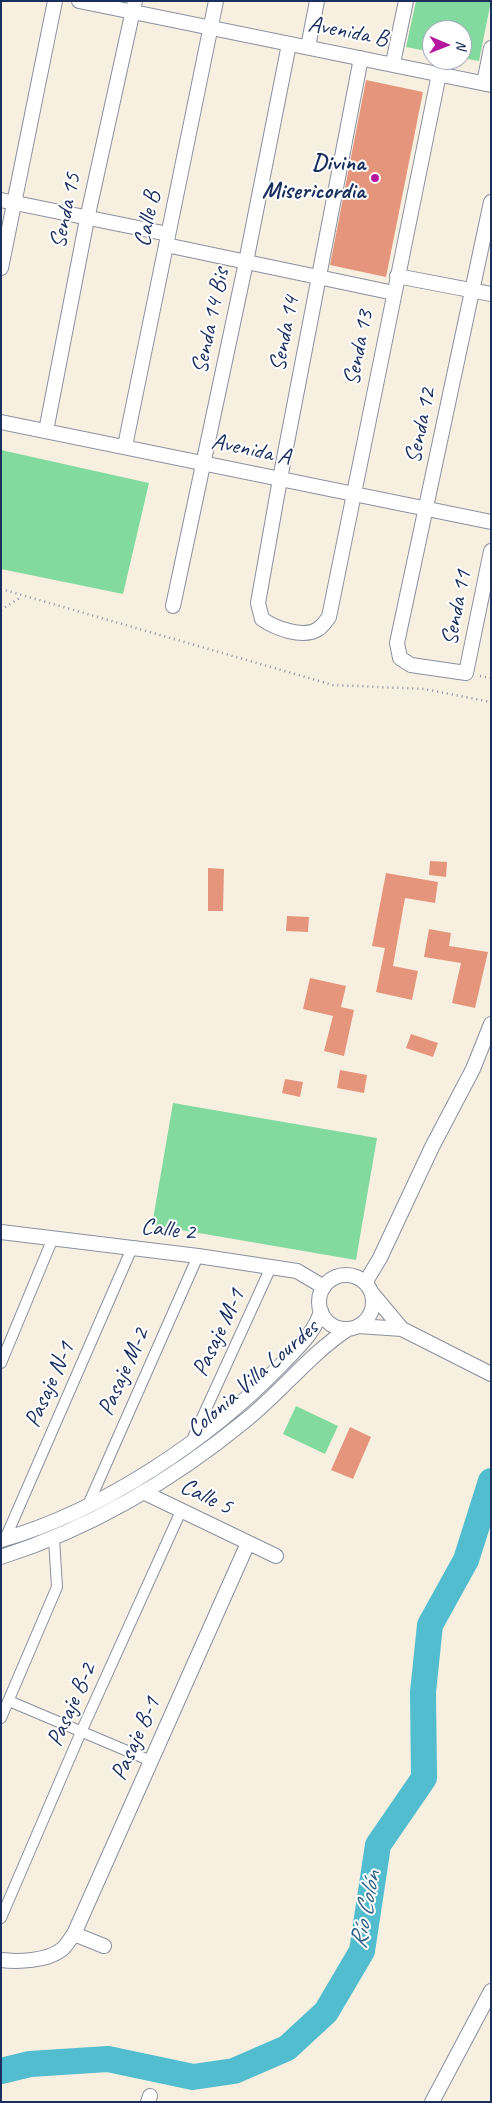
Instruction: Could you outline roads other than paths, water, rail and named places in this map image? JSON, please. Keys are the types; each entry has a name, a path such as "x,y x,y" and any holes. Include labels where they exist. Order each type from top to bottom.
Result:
{"street":[{"path":"1,268 8,201 56,1"},
{"name":"Avenida B","path":"79,1 134,6 211,28 393,63 487,84"},
{"name":"Calle B","path":"125,446 216,1"},
{"path":"308,47 317,1"},
{"path":"393,63 406,1"},
{"name":"Senda 15","path":"46,431 87,219 134,6"},
{"name":"Senda 14 Bis","path":"173,606 246,262 289,44"},
{"path":"487,84 491,48"},
{"name":"Senda 14","path":"319,629 306,633 272,626 262,618 258,603 361,58"},
{"name":"Senda 13","path":"319,629 329,617 439,74"},
{"path":"8,201 87,219 246,262 394,292"},
{"name":"Senda 12","path":"466,673 411,664 400,658 397,643 491,202"},
{"path":"397,276 491,294"},
{"name":"Avenida A","path":"1,422 491,522"},
{"name":"Senda 11","path":"466,673 491,551"},
{"path":"353,1327 366,1320 371,1311 373,1301 368,1287 380,1258 432,1148 473,1069 491,1024"},
{"name":"Calle 2","path":"1,1232 272,1267 297,1272 324,1287"},
{"path":"1,1363 53,1238"},
{"name":"Pasaje N-1","path":"3,1539 132,1248"},
{"name":"Pasaje M-2","path":"88,1505 198,1256"},
{"name":"Pasaje M-1","path":"191,1443 272,1267"},
{"path":"402,1329 331,1324 321,1311 319,1303 324,1287 330,1280 339,1276 358,1277 402,1329 491,1374"},
{"name":"Colonia Villa Lourdes","path":"3,1539 45,1524 88,1505 164,1462 191,1443 234,1410 269,1377 318,1324 321,1311"},
{"name":"Colonia Villa Lourdes","path":"1,1556 54,1539 119,1507 174,1475 247,1420 328,1342 353,1327"},
{"name":"Calle 5","path":"143,1492 276,1556"},
{"name":"Pasaje B-2","path":"1,1918 81,1732 181,1511"},
{"path":"1,1718 57,1588 54,1539"},
{"name":"Pasaje B-1","path":"1,1960 46,1957 62,1950 74,1934 248,1543"},
{"path":"8,1701 151,1761"},
{"path":"74,1934 104,1946"},
{"path":"432,2102 491,1991"}],"waterway":[{"name":"Río Colón","path":"1,2071 30,2064 108,2059 193,2077 234,2071 287,2048 326,2012 362,1951 378,1845 424,1778 423,1692 430,1625 466,1560 491,1481"}],"place":[{"name":"Divina Misericordia","path":"375,178"}]}
